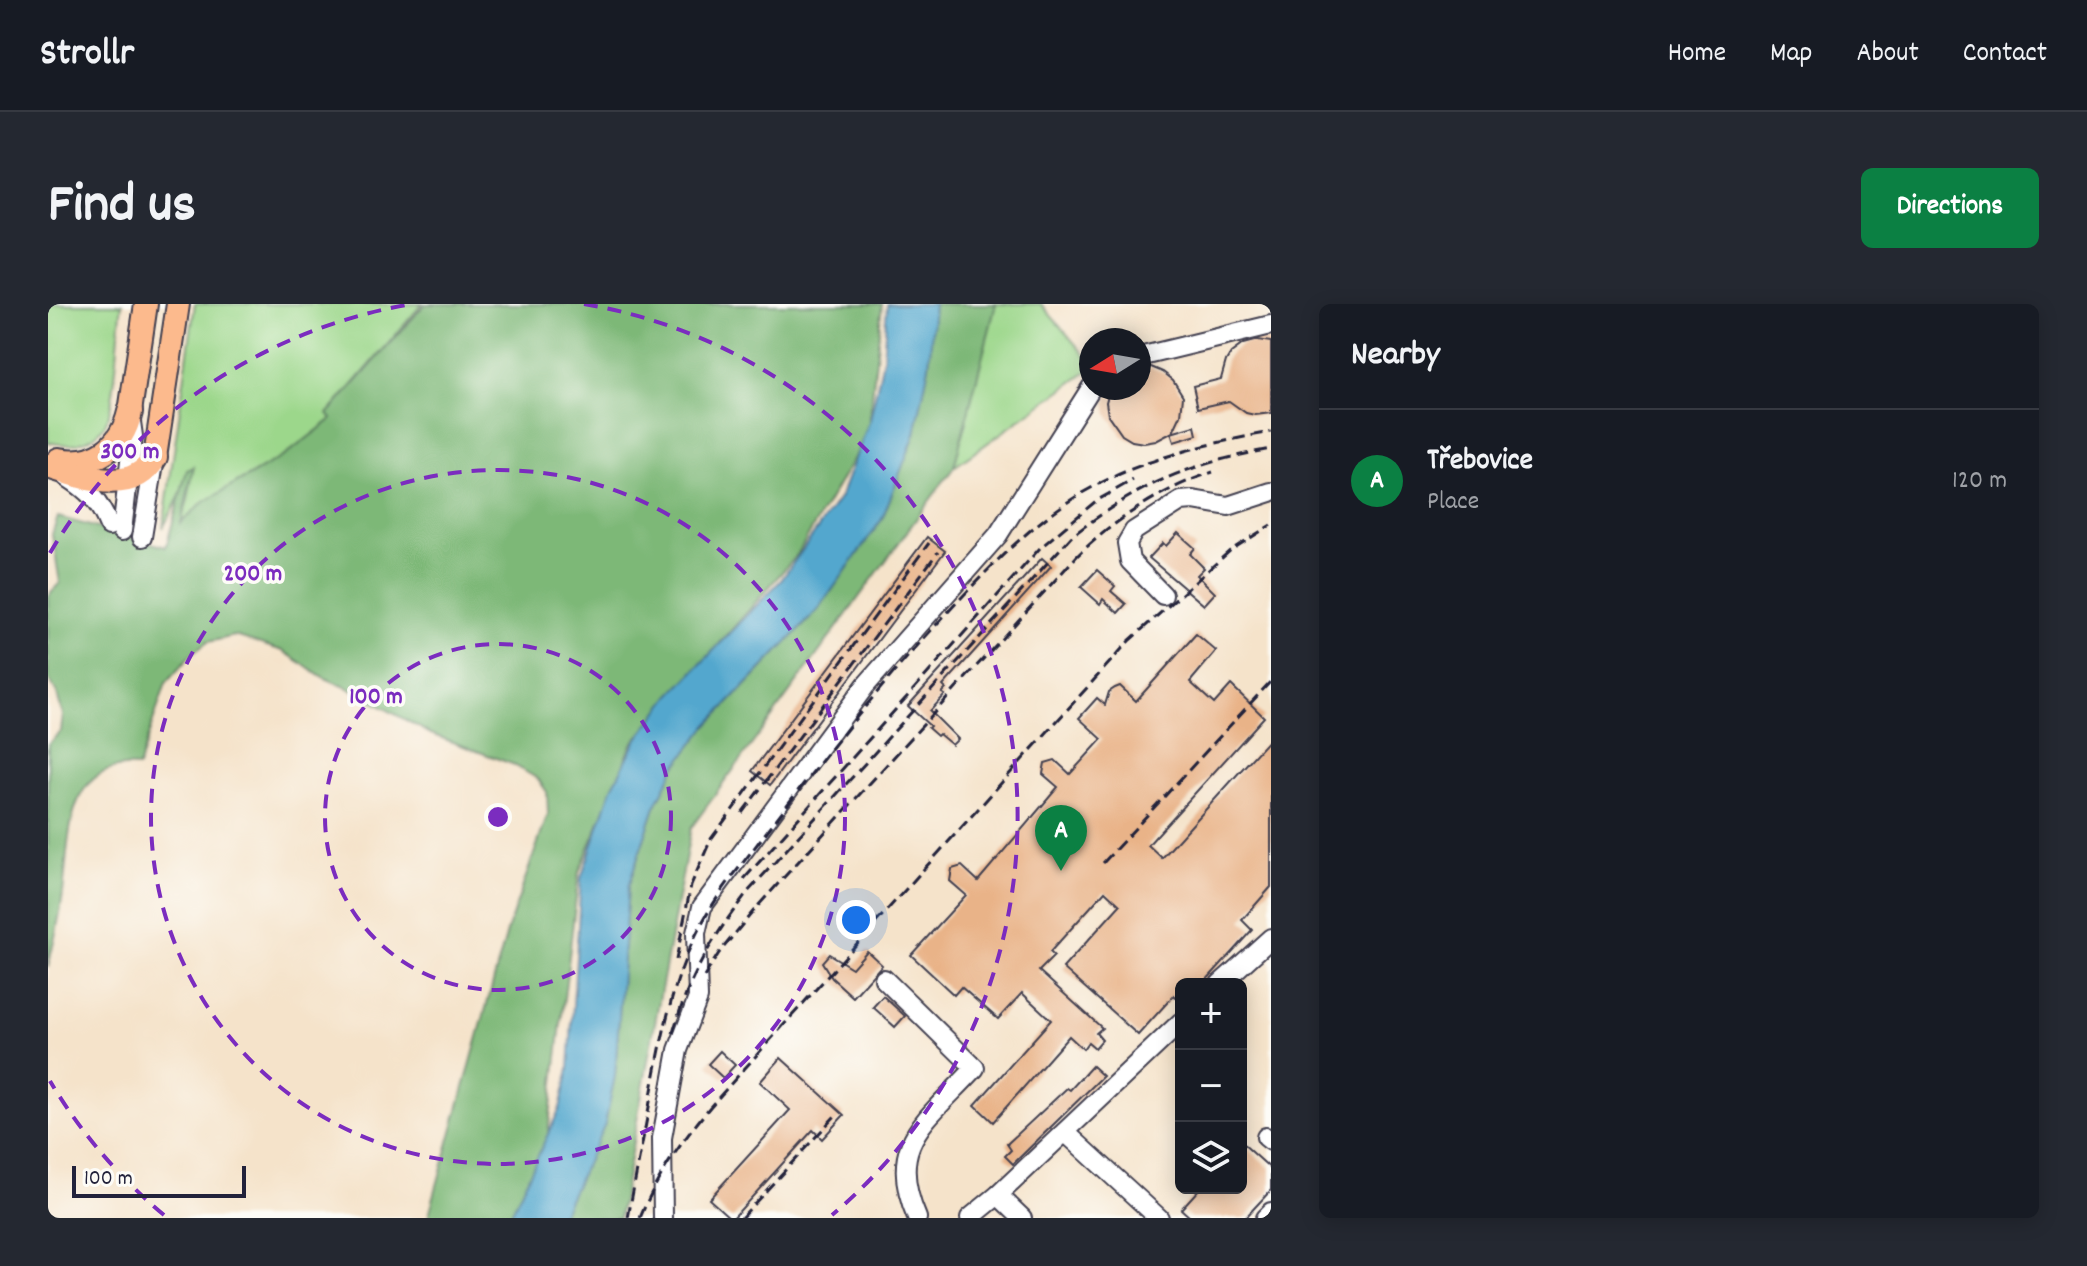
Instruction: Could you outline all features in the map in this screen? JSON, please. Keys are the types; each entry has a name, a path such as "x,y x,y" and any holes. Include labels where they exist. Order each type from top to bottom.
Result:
{"highway":[{"path":"50,464 79,462 100,455 120,438 130,412"},
{"path":"50,464 113,482 128,481 149,469 155,457"}],"main road":[{"path":"130,412 146,304"},
{"path":"155,457 178,304"}],"lane":[{"path":"1151,354 1271,325"},
{"path":"663,1218 662,1138 676,1058 697,1002 696,933 702,907 866,685 998,535 1083,400"},
{"path":"50,464 91,495 115,528 128,481 133,436 130,412"},
{"path":"142,537 155,457"},
{"path":"1163,595 1130,561 1127,543 1134,531 1181,501 1234,506 1271,492"},
{"path":"1227,978 1271,938"},
{"path":"884,979 975,1068 922,1127 907,1150 904,1182 917,1218"},
{"path":"970,1218 1175,1028"},
{"path":"1065,1132 1159,1218"},
{"path":"998,1195 1022,1218"},
{"path":"1265,1218 1271,1212"}],"green space":[{"path":"48,304 122,304 108,417 99,432 79,443 48,442"},
{"path":"195,304 422,304 329,413 332,419 287,454 201,504 180,525 193,470 163,528"},
{"path":"425,304 882,304 868,434 797,555 632,744 579,872 548,1133 542,1165 519,1218 428,1218 508,928 548,814 547,792 538,779 512,764 431,734 323,677 283,651 235,636 208,642 193,653 166,683 138,767 114,769 96,777 84,790 75,808 62,902 48,967 48,744 61,731 63,715 56,691 48,678 48,598 60,583 52,534 58,517 166,547 187,470 194,467 181,523 201,504 287,454 332,419 328,414"},
{"path":"934,304 996,304 954,467 691,828 619,1218 560,1218 605,1123 615,1076 628,887 655,807 675,767 707,726 818,610 882,519 915,434 929,366"},
{"path":"996,304 1041,304 1079,348 1079,378 954,467"}],"water":[{"path":"887,304 934,304 929,366 915,434 882,519 818,610 707,726 675,767 655,807 628,887 615,1076 605,1124 560,1218 509,1218 560,1108 569,1069 581,878 612,788 636,741 671,695 781,580 840,497 870,420 883,359"}],"building":[{"path":"1258,340 1271,342 1271,413 1246,413 1229,401 1198,408 1193,386 1221,379 1231,353 1243,344"},
{"path":"1151,367 1173,380 1183,396 1181,415 1173,432 1144,443 1122,435 1108,415 1106,402 1151,400"},
{"path":"1195,426 1197,435 1174,442 1171,433"},
{"path":"1178,533 1195,548 1190,554 1204,568 1197,575 1215,593 1204,605 1149,558"},
{"path":"927,537 945,551 770,785 752,771"},
{"path":"1042,558 1051,566 943,686 946,689 942,693 945,695 930,711 958,739 952,745 939,734 937,736 908,706"},
{"path":"1097,570 1115,586 1111,591 1126,604 1118,613 1103,599 1100,604 1081,587"},
{"path":"1196,634 1216,651 1190,682 1214,704 1231,685 1264,717 1148,845 1162,858 1271,737 1271,887 1242,920 1252,930 1208,978 1175,978 1175,996 1138,1035 1063,968 1120,905 1105,891 1050,952 1054,956 1039,971 1102,1028 1096,1033 1102,1040 1095,1048 1088,1042 1083,1049 1069,1036 993,1122 975,1105 1051,1020 1022,993 998,1019 961,987 954,995 911,955 966,895 950,881 952,869 962,866 978,881 1058,787 1043,774 1045,763 1055,760 1070,774 1102,739 1079,718 1097,698 1105,705 1109,692 1120,686 1136,701"},
{"path":"867,951 882,965 853,997 832,978 822,962 829,954 852,968"},
{"path":"883,996 905,1016 895,1027 873,1007"},
{"path":"720,1051 735,1065 723,1078 708,1064"},
{"path":"781,1058 844,1115 822,1139 813,1130 730,1218 709,1199 790,1110 760,1082"},
{"path":"1092,1066 1103,1076 1013,1164 1005,1156 1011,1150 1007,1144 1067,1088 1070,1090"},
{"path":"1247,1147 1271,1169 1271,1190 1245,1218 1191,1218 1181,1209 1195,1194 1247,1194"}],"railway":[{"path":"628,1218 664,1029 687,954 712,905 729,881 862,711 978,580 1010,548 1063,505 1104,481 1150,462 1271,432"},
{"path":"673,1033 702,960 746,894 1071,537 1119,503 1165,479 1189,469 1271,449"},
{"path":"704,977 719,953 756,908 1077,556 1140,506 1175,487 1213,472"},
{"path":"744,879 1040,548 1096,501 1133,480"},
{"path":"640,1218 670,1160 710,1107 1129,641 1231,550 1271,525"},
{"path":"676,960 691,885 711,839 929,543"},
{"path":"742,813 938,552"},
{"path":"1103,863 1271,681"},
{"path":"741,1218 835,1116"}],"place":[{"name":"Třebovice","path":"1061,871"}]}
